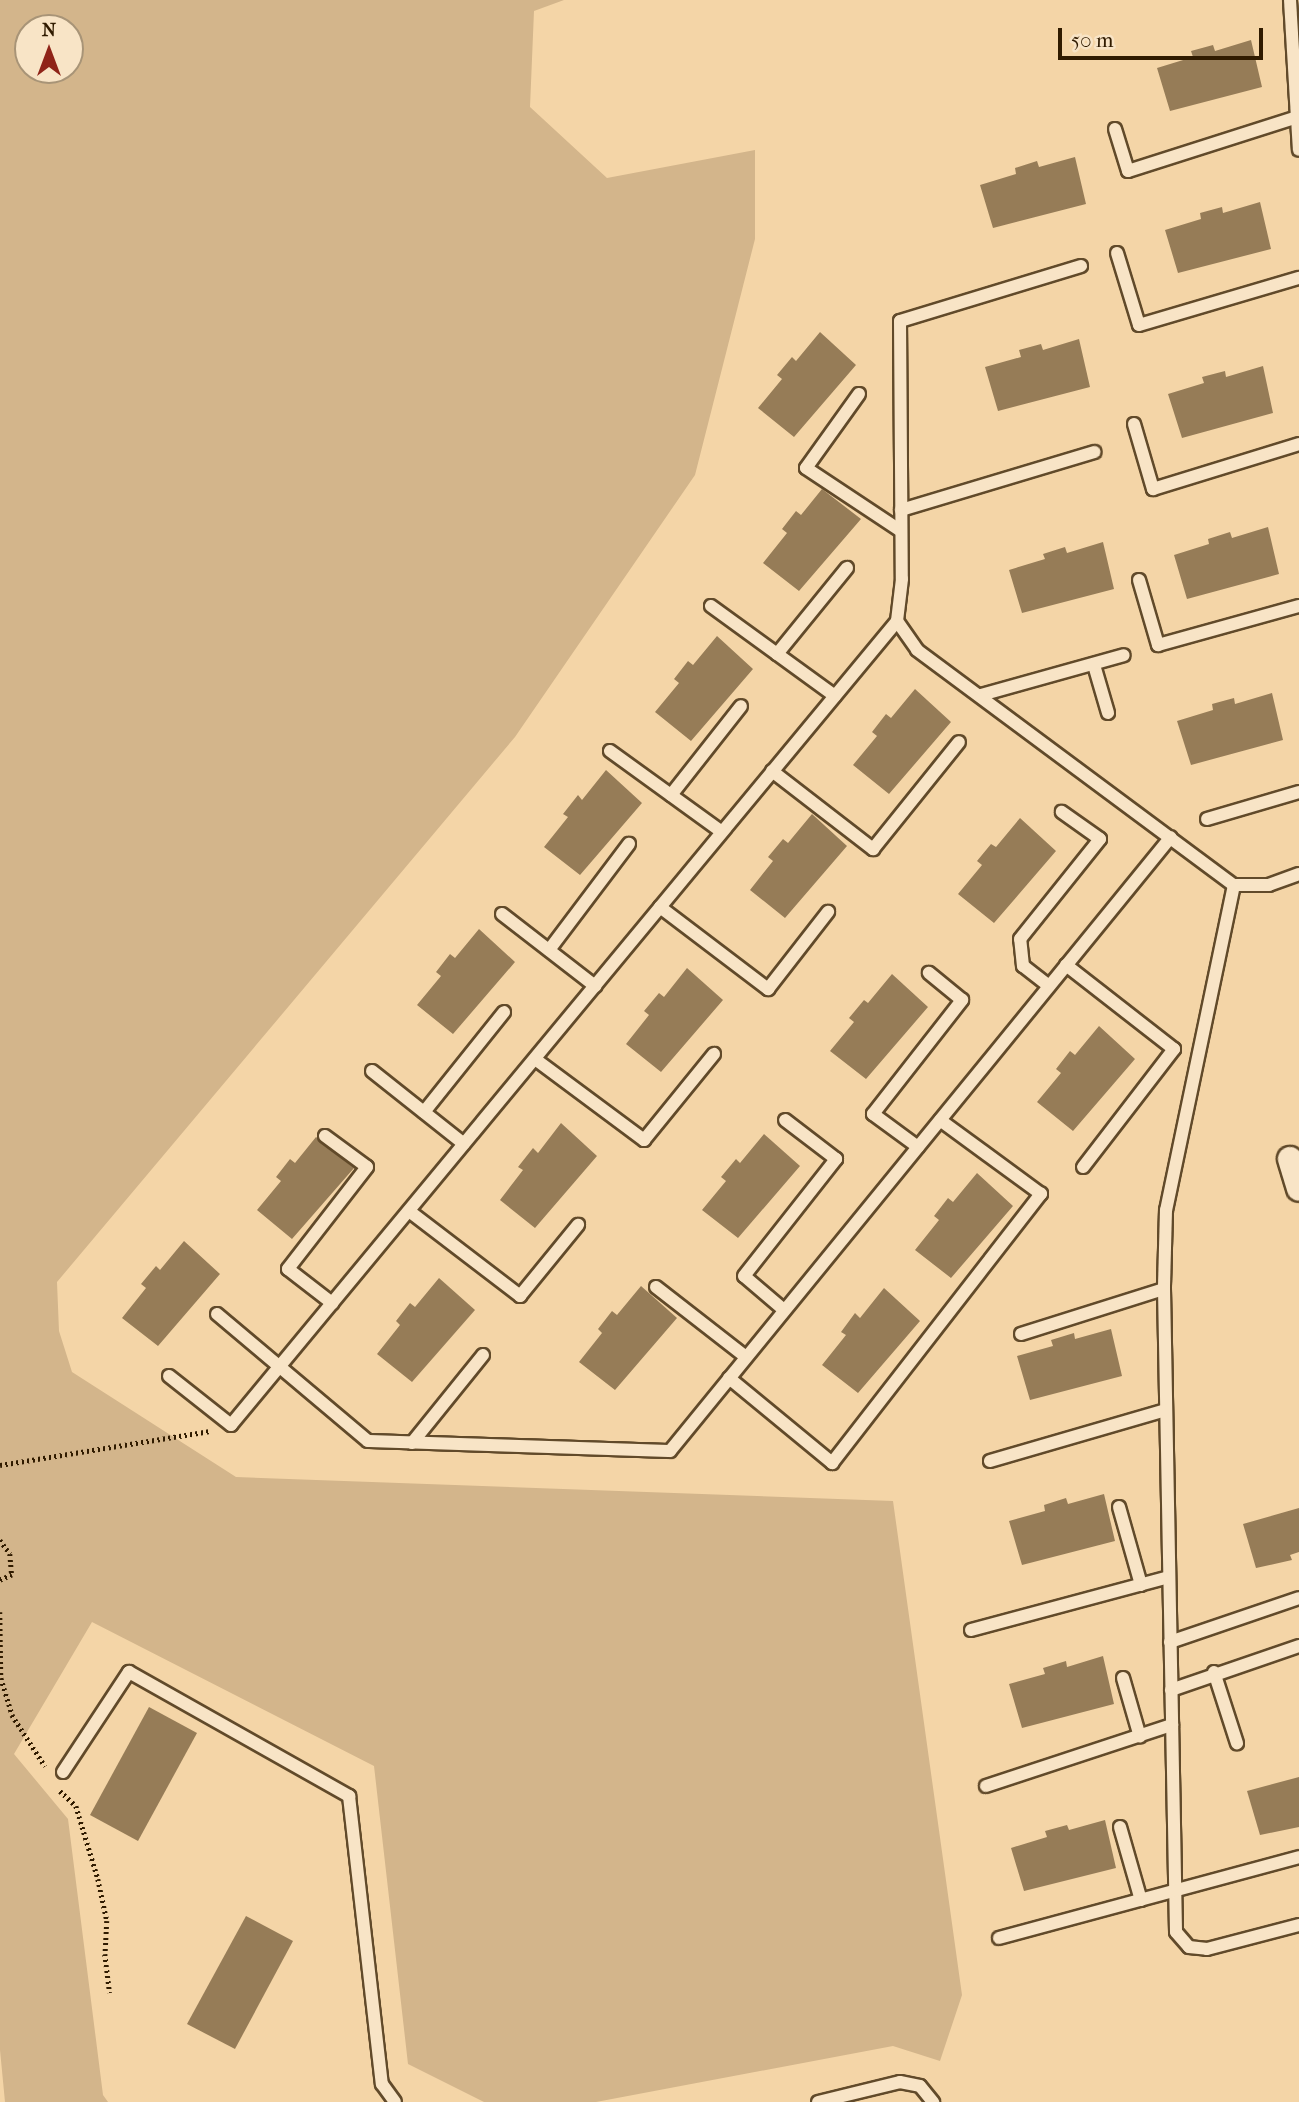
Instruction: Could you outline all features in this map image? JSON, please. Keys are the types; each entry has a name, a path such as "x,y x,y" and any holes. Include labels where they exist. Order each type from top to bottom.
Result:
{"street":[{"path":"1290,1159 1299,1189"}],"lane":[{"path":"1290,0 1295,29 1299,150"},
{"path":"1115,129 1128,171 1297,117"},
{"path":"1117,253 1139,325 1299,278"},
{"path":"169,1376 231,1425 897,621 901,531 900,321 1081,266"},
{"path":"859,394 806,468 901,531"},
{"path":"1134,424 1153,489 1299,444"},
{"path":"901,510 1094,452"},
{"path":"777,654 847,568"},
{"path":"1139,580 1158,646 1299,606"},
{"path":"711,606 835,696"},
{"path":"897,621 917,650 1234,885 1269,885 1299,874"},
{"path":"981,695 1124,655"},
{"path":"1094,664 1108,713"},
{"path":"671,796 741,706"},
{"path":"772,771 873,849 959,742"},
{"path":"610,751 722,832"},
{"path":"1207,820 1299,792"},
{"path":"1049,986 1023,966 1020,939 1100,839 1062,812"},
{"path":"217,1314 369,1441 670,1451 1171,837"},
{"path":"549,950 629,844"},
{"path":"1234,885 1166,1210 1164,1289 1172,1725 1172,1893 1176,1931 1189,1947 1207,1949 1299,1924"},
{"path":"660,907 768,989 828,912"},
{"path":"502,914 595,986"},
{"path":"1066,965 1174,1049 1083,1167"},
{"path":"918,1147 873,1114 962,1000 929,973"},
{"path":"424,1112 503,1012"},
{"path":"535,1059 644,1140 714,1054"},
{"path":"372,1072 464,1144"},
{"path":"784,1310 744,1276 836,1159 785,1120"},
{"path":"729,1378 832,1463 1041,1194 940,1120"},
{"path":"325,1136 367,1167 288,1269 332,1303"},
{"path":"409,1211 520,1296 578,1225"},
{"path":"656,1287 746,1357"},
{"path":"1021,1334 1164,1289"},
{"path":"412,1443 483,1355"},
{"path":"990,1461 1166,1410"},
{"path":"1119,1507 1141,1585"},
{"path":"971,1630 1169,1577"},
{"path":"1170,1642 1299,1598"},
{"path":"1171,1690 1214,1672 1299,1646"},
{"path":"63,1772 129,1672 349,1796 382,2084 395,2102"},
{"path":"1214,1672 1237,1742"},
{"path":"1123,1678 1140,1737"},
{"path":"986,1786 1172,1725"},
{"path":"1120,1827 1141,1900"},
{"path":"999,1938 1299,1857"},
{"path":"818,2102 900,2082 920,2086 933,2102"}],"path":[{"path":"0,1465 189,1436 231,1425"},
{"path":"0,1540 10,1554 12,1575 0,1580"},
{"path":"0,1612 1,1678 8,1703 27,1745 43,1759 47,1772"},
{"path":"52,1784 76,1806 99,1879 107,1921 105,1954 110,1993"}],"shaded area":[{"path":"0,0 564,0 534,11 530,107 607,178 755,150 755,239 695,475 515,737 57,1282 59,1331 72,1372 236,1477 893,1501 962,1995 940,2061 893,2046 596,2102 484,2102 408,2064 374,1766 92,1622 14,1754 68,1819 103,2095 108,2102 5,2102 0,2050"}],"building":[{"path":"1251,40 1262,87 1170,111 1157,68 1193,57 1191,51 1213,45 1215,51"},
{"path":"1075,157 1086,204 993,228 980,185 1016,174 1015,168 1037,161 1039,167"},
{"path":"1260,202 1271,249 1178,273 1165,230 1201,219 1200,213 1222,207 1223,213"},
{"path":"820,332 856,365 794,437 758,408 782,379 777,375 792,357 796,361"},
{"path":"1079,339 1090,387 998,411 985,367 1021,357 1019,350 1041,344 1043,350"},
{"path":"1263,366 1273,413 1182,438 1168,394 1204,383 1202,377 1225,371 1226,377"},
{"path":"822,489 861,519 799,591 763,563 787,533 782,529 796,511 801,515"},
{"path":"1268,527 1279,574 1187,599 1174,555 1209,544 1208,539 1230,532 1232,538"},
{"path":"1103,542 1114,589 1022,613 1009,570 1045,559 1043,554 1065,547 1067,553"},
{"path":"717,636 753,669 691,741 655,712 679,683 674,679 688,661 693,665"},
{"path":"915,689 951,722 889,794 853,765 877,736 872,732 886,714 891,718"},
{"path":"1272,693 1283,740 1191,765 1177,721 1213,710 1212,704 1234,698 1235,704"},
{"path":"606,770 642,803 580,875 544,847 568,817 563,814 578,795 582,800"},
{"path":"812,814 847,846 785,918 750,890 773,861 768,857 783,839 788,843"},
{"path":"1020,818 1056,851 994,923 958,894 982,865 977,861 991,844 996,847"},
{"path":"479,929 515,962 453,1034 417,1005 441,976 436,972 450,954 455,958"},
{"path":"687,968 723,1000 661,1072 626,1044 649,1015 644,1011 659,993 664,997"},
{"path":"892,974 928,1007 866,1079 830,1051 854,1022 849,1018 864,1000 868,1003"},
{"path":"1099,1026 1135,1059 1073,1131 1037,1102 1061,1073 1056,1069 1070,1051 1075,1055"},
{"path":"561,1123 597,1156 535,1228 500,1200 523,1170 518,1167 533,1148 538,1153"},
{"path":"764,1134 800,1166 738,1238 702,1210 726,1181 721,1177 736,1159 740,1163"},
{"path":"316,1137 354,1168 292,1239 257,1210 281,1181 276,1177 290,1159 295,1163"},
{"path":"977,1173 1013,1206 951,1278 915,1250 939,1220 934,1216 948,1198 953,1202"},
{"path":"184,1241 220,1274 158,1346 122,1318 146,1288 141,1284 156,1266 160,1270"},
{"path":"439,1278 475,1310 412,1382 377,1354 400,1325 396,1321 410,1303 415,1307"},
{"path":"641,1286 677,1318 615,1390 579,1362 602,1333 598,1329 612,1311 617,1315"},
{"path":"884,1288 920,1321 858,1393 822,1365 846,1335 841,1332 855,1313 860,1318"},
{"path":"1111,1329 1122,1376 1030,1400 1017,1356 1053,1346 1051,1340 1074,1333 1075,1339"},
{"path":"1104,1494 1115,1541 1022,1565 1009,1521 1045,1511 1044,1505 1066,1498 1068,1504"},
{"path":"1299,1508 1299,1552 1290,1555 1292,1560 1256,1568 1243,1524"},
{"path":"1103,1656 1114,1704 1022,1728 1009,1684 1045,1674 1043,1668 1066,1661 1067,1667"},
{"path":"149,1707 197,1733 138,1841 90,1815"},
{"path":"1299,1777 1299,1827 1260,1835 1247,1791"},
{"path":"1105,1820 1116,1868 1024,1891 1011,1848 1047,1837 1045,1831 1067,1825 1069,1830"},
{"path":"246,1916 293,1941 235,2049 187,2024"}]}
